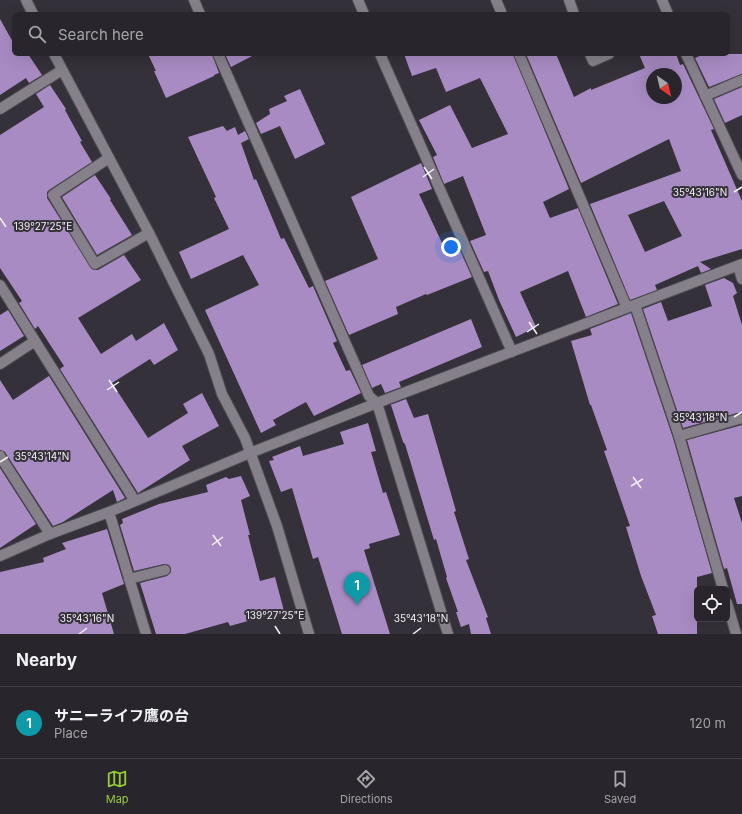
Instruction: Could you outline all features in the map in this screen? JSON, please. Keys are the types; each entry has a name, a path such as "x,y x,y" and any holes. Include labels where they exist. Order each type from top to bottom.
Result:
{"street":[{"path":"26,0 32,12"},
{"path":"194,0 199,12"},
{"path":"358,0 363,12"},
{"path":"496,0 501,12"},
{"path":"569,0 573,12"},
{"path":"662,0 667,12"},
{"path":"55,56 149,233 209,354 222,394 245,438 277,526 309,634"},
{"path":"219,56 369,396 377,403 448,634"},
{"path":"381,56 512,352"},
{"path":"520,56 631,306 679,436 722,586"},
{"path":"591,56 593,61 604,56"},
{"path":"687,56 742,175"},
{"path":"0,109 62,70"},
{"path":"706,96 742,80"},
{"path":"109,158 53,195 95,264 149,233"},
{"path":"0,556 50,534 109,512 250,452 740,265 742,279"},
{"path":"0,285 135,501"},
{"path":"0,364 35,341"},
{"path":"679,436 739,419"},
{"path":"0,456 50,534"},
{"path":"109,512 146,634"},
{"path":"129,579 165,570"},
{"path":"730,613 736,634"}],"building":[{"path":"0,19 12,40 12,56 29,56 42,75 29,83 26,78 0,95"},
{"path":"730,54 742,54 742,74 709,87 695,58 700,56 730,56"},
{"path":"149,56 213,56 219,73 166,98 154,71 156,71"},
{"path":"226,56 252,56 231,67"},
{"path":"405,56 514,56 569,189 543,202 550,218 578,208 618,304 586,317 568,271 520,292 536,327 516,337 488,271 484,272 470,241 486,235 463,176 444,184 433,157 437,155 419,120 450,105 472,148 508,134 480,78 446,92 436,68 412,76"},
{"path":"527,56 557,56 574,97 591,88 591,90 645,68 640,56 677,56 680,65 683,64 714,129 711,130 742,201 742,249 700,262 711,269 701,273 698,266 655,285 657,290 630,300 590,204 681,171 669,139 581,183","holes":["664,201 682,236 645,252 628,215"]},
{"path":"50,85 66,109 65,110 82,141 80,142 92,162 49,190 47,192 47,198 92,269 98,270 124,255 141,280 78,318 101,354 132,334 136,341 164,323 178,350 154,365 150,359 112,383 148,438 188,413 183,404 202,393 219,426 182,446 190,460 138,493 60,369 64,366 38,326 35,329 19,303 22,301 0,268 0,135 44,107 36,94"},
{"path":"742,87 742,115 725,123 714,99"},
{"path":"300,89 325,144 295,159 280,126 261,134 256,123 270,114 269,109 287,101 284,96"},
{"path":"223,126 227,131 235,127 238,135 245,131 249,139 241,143 254,180 256,179 281,239 284,238 309,288 313,286 337,341 333,343 346,371 350,370 361,393 314,416 306,402 273,420 276,425 261,433 205,310 259,285 243,255 191,279 179,252 229,229 188,137"},
{"path":"421,163 432,189 419,194 443,245 447,243 449,250 458,246 472,277 396,307 398,314 349,335 325,281 378,259 351,197"},
{"path":"95,175 132,235 97,255 62,197"},
{"path":"724,278 733,283 737,293 733,296 742,325 742,413 737,413 683,428 643,309 661,302 668,321 712,306 705,285"},
{"path":"8,310 24,336 0,351 0,315"},
{"path":"631,313 673,438 712,573 697,577 697,586 694,586 694,622 697,622 697,634 658,634 652,616 656,615 641,576 626,527 630,526 604,451 607,450 590,405 571,341 592,335 590,329"},
{"path":"471,319 482,347 399,382 401,387 385,393 381,384 372,388 362,365"},
{"path":"49,376 125,498 117,502 113,490 63,522 53,526 5,452 0,450 0,380 13,400"},
{"path":"406,399 414,418 428,414 456,511 454,512 469,559 466,560 488,617 486,618 491,634 471,634 469,624 461,627 456,612 458,612 446,578 447,577 436,539 434,540 405,444 390,405"},
{"path":"368,423 376,451 371,452 383,493 386,492 400,535 369,544 370,548 364,550 390,634 342,634 318,557 313,559 292,488 281,492 269,461 274,460 272,457 300,446 303,456 344,444 340,432"},
{"path":"742,425 742,496 734,498 742,523 742,604 737,604 727,568 724,569 687,440"},
{"path":"0,468 36,524 0,548"},
{"path":"241,476 250,496 241,500 260,581 275,577 284,611 230,626 228,622 185,634 156,634 140,583 167,576 171,572 171,568 169,565 164,564 134,571 120,525 123,523 122,519 159,504 208,492 206,485 226,477 229,479"},
{"path":"107,529 124,584 102,593 114,634 0,634 0,572 44,562 43,558 66,549 62,543"}],"place":[{"name":"サニーライフ鷹の台","path":"357,605"}]}
